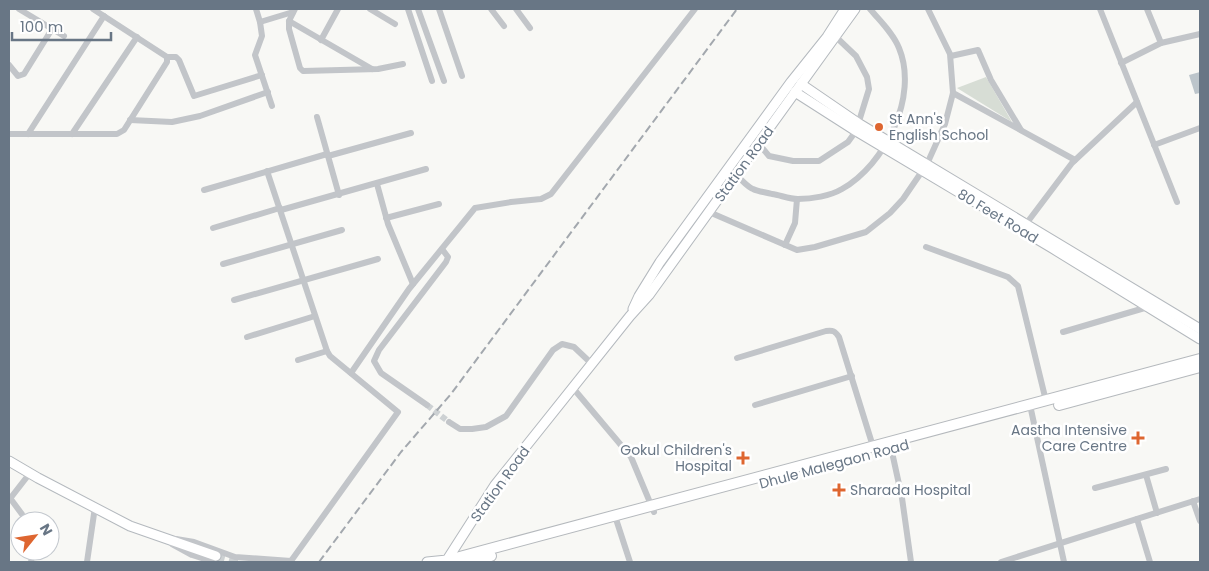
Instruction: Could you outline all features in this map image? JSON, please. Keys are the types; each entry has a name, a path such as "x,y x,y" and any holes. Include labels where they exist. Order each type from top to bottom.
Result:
{"main road":[{"name":"Station Road","path":"630,316 638,296 660,262 845,9"},
{"name":"Station Road","path":"445,562 495,485 630,316 649,295 855,9"},
{"name":"80 Feet Road","path":"801,84 857,127"},
{"name":"80 Feet Road","path":"795,92 1026,224 1200,329"},
{"name":"80 Feet Road","path":"925,167 1200,339"},
{"path":"1031,409 1046,401 1200,359"},
{"name":"Dhule Malegaon Road","path":"468,562 616,519 874,450 1200,367"},
{"path":"9,461 130,526 215,559"},
{"path":"427,562 445,562 616,519"}],"street":[{"path":"19,9 64,36"},
{"path":"93,9 167,57 176,57 194,96 262,75"},
{"path":"256,9 260,22 261,39 255,55 272,106"},
{"path":"321,40 338,9"},
{"path":"370,9 395,24"},
{"path":"408,9 432,81"},
{"path":"418,9 444,81"},
{"path":"439,9 462,76"},
{"path":"491,9 504,26"},
{"path":"516,9 530,28"},
{"path":"351,373 413,284 475,208 541,199 551,194 695,9"},
{"path":"736,175 752,189 797,199 827,196 842,189 858,178 871,164 885,144 898,117 904,94 905,77 904,64 899,48 890,32 870,9"},
{"path":"709,212 797,250 816,247 866,232 890,213 903,199 925,167 945,124 953,94 951,56 943,36 928,9"},
{"path":"1100,9 1177,202"},
{"path":"1148,9 1161,44"},
{"path":"260,22 294,10"},
{"path":"294,10 289,21 289,29 301,70 372,69 404,64"},
{"path":"28,134 104,16"},
{"path":"289,21 372,69"},
{"path":"9,65 18,76 24,74 52,29"},
{"path":"1121,63 1161,44 1200,34"},
{"path":"758,144 769,156 793,161 819,160 848,142 857,127 869,89 867,77 856,56 835,36"},
{"path":"72,134 137,37"},
{"path":"951,56 978,50 990,80 1021,131"},
{"path":"9,134 117,134 124,130 167,62 167,57"},
{"path":"130,120 172,122 200,116 268,92"},
{"path":"953,94 1075,160"},
{"path":"1026,224 1075,160 1137,102"},
{"path":"317,117 338,195"},
{"path":"1154,145 1200,128"},
{"path":"204,190 267,171 411,134"},
{"path":"213,228 338,195 426,169"},
{"path":"153,534 194,542 235,557 291,561 398,412 330,356 327,351 267,171"},
{"path":"377,184 386,218 413,284"},
{"path":"785,245 795,223 797,199"},
{"path":"386,218 439,204"},
{"path":"223,264 342,230"},
{"path":"926,246 1008,277 1018,286 1046,401"},
{"path":"427,405 381,373 374,360 379,350 446,262 448,257 442,248"},
{"path":"234,300 378,259"},
{"path":"1063,332 1148,307"},
{"path":"247,337 315,316"},
{"path":"737,358 832,330 836,332 852,376 874,450"},
{"path":"449,422 460,429 472,430 486,427 506,416 553,350 562,344 574,347 592,364"},
{"path":"298,360 327,351"},
{"path":"755,405 852,376"},
{"path":"573,388 630,457 654,509"},
{"path":"1031,409 1064,562"},
{"path":"891,446 902,498 911,562"},
{"path":"1095,488 1166,469"},
{"path":"19,511 9,499 30,473"},
{"path":"1146,475 1157,513"},
{"path":"1001,562 1200,499"},
{"path":"1193,501 1200,521"},
{"path":"88,562 95,507"},
{"path":"616,519 630,562"},
{"path":"1137,519 1150,562"}],"shaded area":[{"path":"1200,72 1200,93 1195,94 1189,75"},
{"path":"986,77 1012,122 957,88"}],"tunnel":[{"path":"427,405 449,422"},
{"path":"216,556 240,562"}],"railway":[{"path":"319,562 401,452 451,394 737,9"}],"place":[{"name":"St Ann's English School","path":"879,127"},
{"name":"Aastha Intensive Care Centre","path":"1138,438"},
{"name":"Gokul Children's Hospital","path":"743,458"},
{"name":"Sharada Hospital","path":"839,490"}]}
